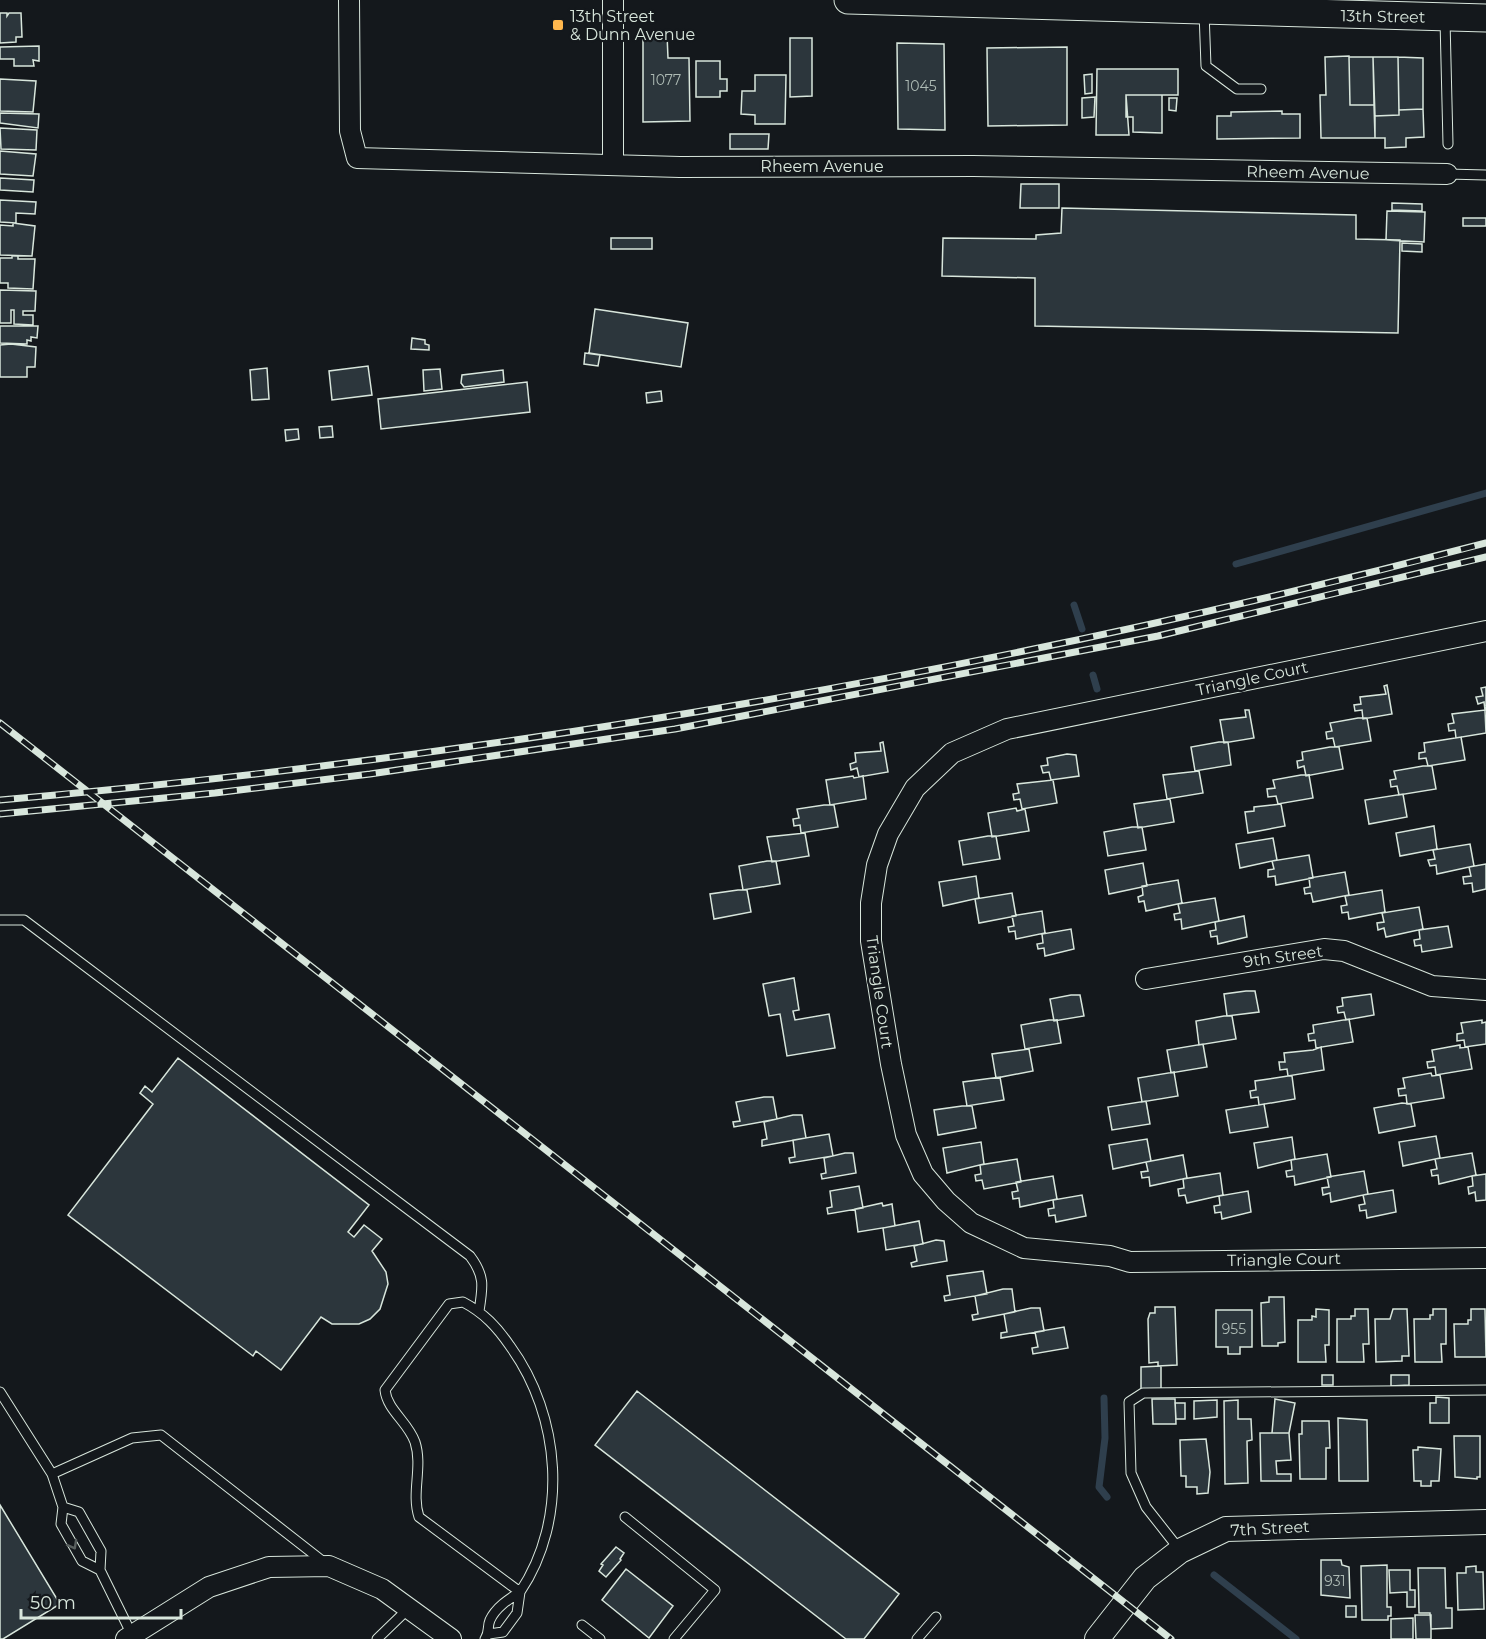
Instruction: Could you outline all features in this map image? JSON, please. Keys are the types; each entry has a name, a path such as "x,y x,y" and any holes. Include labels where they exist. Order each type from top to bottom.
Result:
{"main road":[{"name":"13th Street","path":"848,0 1122,3 1204,10 1268,6 1376,8 1444,17 1486,18"}],"street":[{"name":"Rheem Avenue","path":"349,0 350,131 357,158 680,167 973,166 1447,174"},
{"path":"613,0 613,164"},
{"name":"Triangle Court","path":"1486,631 1007,729 952,753 915,788 894,822 877,866 871,913 873,952 891,1064 906,1135 923,1174 946,1201 971,1223 1024,1248 1110,1256 1130,1262 1486,1258"},
{"name":"9th Street","path":"1146,979 1324,949 1344,951 1432,986 1486,990"},
{"name":"7th Street","path":"1097,1639 1145,1578 1180,1551 1226,1529 1486,1522"},
{"path":"131,1638 209,1587 269,1567 329,1566 382,1589 451,1639"}],"lane":[{"path":"1204,10 1206,66 1237,89 1261,89"},
{"path":"1444,17 1448,144"},
{"path":"1447,174 1486,175"},
{"path":"0,920 24,920 470,1256 481,1271 483,1289 479,1311"},
{"path":"520,1592 419,1516 415,1506 419,1468 415,1442 403,1420 386,1401 385,1390 449,1304 464,1302 479,1311 499,1330 521,1362 538,1396 549,1431 552,1475 546,1531 539,1558 520,1592 517,1613 503,1632 487,1637 490,1621 504,1602 520,1592"},
{"path":"1180,1551 1146,1507 1131,1473 1129,1402 1143,1393 1486,1390"},
{"path":"0,1392 52,1474 63,1507 62,1524 82,1561 100,1570"},
{"path":"52,1474 132,1438 161,1436 329,1566"},
{"path":"63,1507 79,1512 101,1551 100,1570 131,1638"},
{"path":"625,1517 715,1590 674,1639"},
{"path":"377,1639 409,1608"},
{"path":"917,1639 936,1617"},
{"path":"582,1625 600,1639"}],"building":[{"path":"0,13 7,13 7,16 9,13 21,13 22,37 16,37 16,42 0,43"},
{"path":"667,34 668,58 689,58 690,121 643,122 643,35"},
{"path":"790,38 812,38 812,96 790,97"},
{"path":"897,43 944,44 945,130 898,129"},
{"path":"39,46 39,61 33,60 34,66 14,66 14,59 0,59 0,47"},
{"path":"1067,47 1067,125 988,126 987,48"},
{"path":"1349,56 1350,105 1374,105 1375,138 1321,138 1320,95 1326,95 1325,57"},
{"path":"1349,57 1373,57 1374,105 1350,105"},
{"path":"1373,57 1398,57 1399,115 1375,116"},
{"path":"1398,57 1423,58 1423,109 1399,110"},
{"path":"696,61 720,61 720,79 727,79 727,91 720,91 720,97 696,97"},
{"path":"1097,69 1178,69 1178,95 1126,95 1129,135 1096,135"},
{"path":"1092,74 1092,93 1085,94 1084,75"},
{"path":"755,75 786,75 785,124 755,124 755,115 741,114 742,91 755,91"},
{"path":"0,79 36,81 33,112 0,111"},
{"path":"1126,95 1162,95 1162,133 1133,132 1133,117 1126,117"},
{"path":"1095,97 1094,117 1082,118 1082,98"},
{"path":"1169,98 1177,98 1176,111 1169,110"},
{"path":"1423,109 1424,137 1406,138 1406,147 1385,148 1385,138 1375,138 1375,116 1399,115 1399,110"},
{"path":"1282,111 1282,114 1300,114 1300,138 1217,139 1217,116 1231,116 1231,112"},
{"path":"0,113 39,114 38,128 0,123"},
{"path":"0,128 37,130 36,150 1,149"},
{"path":"730,134 769,134 768,149 730,149"},
{"path":"0,151 36,154 33,176 0,174"},
{"path":"0,178 34,180 33,192 0,190"},
{"path":"1021,184 1059,184 1059,208 1020,208"},
{"path":"0,200 36,202 35,214 16,213 16,223 0,222"},
{"path":"1392,203 1422,204 1422,211 1392,210"},
{"path":"1062,208 1356,215 1356,239 1400,240 1398,333 1035,326 1035,278 942,276 943,238 1036,239 1036,235 1061,233"},
{"path":"1387,211 1425,212 1424,242 1386,240"},
{"path":"1463,218 1486,218 1486,226 1463,226"},
{"path":"13,223 35,226 32,256 0,255 0,225 13,226"},
{"path":"611,238 652,238 652,249 611,249"},
{"path":"1402,243 1422,244 1422,252 1402,251"},
{"path":"12,256 18,256 18,259 35,259 33,289 8,288 8,283 0,283 0,258 12,258"},
{"path":"0,290 36,291 35,311 23,311 23,315 33,315 33,325 14,324 14,310 11,310 11,323 0,323"},
{"path":"595,309 688,323 681,367 589,353"},
{"path":"0,326 38,326 37,338 31,337 31,341 27,340 27,344 0,343"},
{"path":"412,338 425,340 425,344 429,345 429,350 411,349"},
{"path":"0,345 36,347 35,367 27,367 27,377 0,377"},
{"path":"585,353 600,355 598,366 584,364"},
{"path":"368,366 372,395 332,400 329,371"},
{"path":"267,368 269,399 252,400 250,370"},
{"path":"440,369 442,389 424,391 423,370"},
{"path":"503,370 504,382 464,387 461,383 462,375"},
{"path":"527,382 530,412 381,429 378,399"},
{"path":"661,391 662,401 647,403 646,393"},
{"path":"332,426 333,437 320,438 319,427"},
{"path":"298,429 299,439 286,441 285,430"},
{"path":"1387,685 1392,714 1363,719 1362,710 1355,711 1354,705 1361,704 1360,697 1386,694 1384,686"},
{"path":"1486,687 1485,710 1484,702 1478,704 1476,697 1483,696 1481,688"},
{"path":"1245,710 1249,710 1254,738 1224,743 1220,720 1246,717"},
{"path":"1485,710 1486,733 1456,738 1455,730 1449,731 1448,724 1454,723 1452,714"},
{"path":"1367,718 1371,741 1335,747 1333,738 1327,739 1326,732 1332,731 1330,723"},
{"path":"1461,737 1465,760 1428,766 1426,758 1419,759 1419,753 1425,752 1424,743"},
{"path":"883,742 888,772 859,777 857,768 851,770 850,764 856,762 855,753 881,751 880,743"},
{"path":"1228,742 1231,765 1195,771 1191,747"},
{"path":"1339,747 1343,769 1306,776 1304,766 1298,768 1297,761 1303,760 1302,752"},
{"path":"1067,754 1076,755 1079,776 1051,780 1049,772 1043,773 1041,766 1048,765 1047,758"},
{"path":"1432,766 1436,789 1399,795 1397,786 1391,787 1390,780 1396,779 1394,771"},
{"path":"1199,771 1203,793 1167,799 1163,775"},
{"path":"1309,775 1313,798 1278,804 1276,796 1268,797 1267,789 1275,788 1273,780"},
{"path":"853,776 854,778 863,776 866,799 830,805 826,780"},
{"path":"1053,780 1057,803 1022,809 1020,799 1014,800 1013,794 1019,793 1017,784"},
{"path":"1403,794 1407,817 1369,824 1365,800"},
{"path":"1170,799 1174,822 1138,828 1134,804"},
{"path":"1281,804 1285,826 1248,833 1245,812 1254,811 1254,807"},
{"path":"834,805 838,827 801,833 800,825 794,826 793,819 799,818 797,809"},
{"path":"1016,808 1017,811 1025,809 1029,831 992,837 988,813"},
{"path":"1434,826 1437,849 1400,856 1396,833"},
{"path":"1142,827 1146,850 1108,856 1104,832"},
{"path":"805,833 809,856 772,862 767,837"},
{"path":"996,836 1000,859 963,865 959,841"},
{"path":"1273,838 1277,860 1240,868 1236,844"},
{"path":"1470,844 1474,866 1437,874 1436,865 1430,866 1428,860 1435,859 1433,850"},
{"path":"1309,855 1313,878 1276,885 1275,876 1268,877 1268,870 1274,869 1272,861"},
{"path":"776,861 780,884 743,890 739,866"},
{"path":"1143,863 1147,886 1109,894 1105,870"},
{"path":"1486,864 1486,889 1473,892 1472,883 1464,884 1463,877 1471,876 1469,867"},
{"path":"1345,872 1349,895 1313,902 1311,893 1305,894 1304,888 1310,887 1309,878"},
{"path":"976,876 979,898 943,906 939,882"},
{"path":"1178,880 1182,903 1146,911 1144,901 1139,902 1138,897 1143,895 1142,886"},
{"path":"747,890 751,912 714,919 710,894"},
{"path":"1382,890 1385,912 1349,919 1348,912 1342,913 1341,906 1347,905 1345,896"},
{"path":"1012,893 1016,916 979,923 975,899"},
{"path":"1215,898 1219,921 1182,929 1181,919 1175,920 1174,914 1180,913 1178,904"},
{"path":"1419,907 1423,929 1386,937 1384,928 1378,930 1377,923 1384,922 1382,913"},
{"path":"1042,911 1045,933 1016,939 1015,931 1009,932 1008,927 1014,926 1012,916"},
{"path":"1244,916 1247,937 1218,944 1217,936 1211,937 1210,931 1216,930 1215,922"},
{"path":"1448,926 1452,947 1422,952 1421,945 1415,946 1414,940 1420,939 1419,930"},
{"path":"1071,929 1074,949 1045,956 1044,948 1038,949 1037,944 1043,943 1042,934"},
{"path":"794,978 799,1010 793,1011 795,1020 829,1014 835,1048 787,1056 780,1014 769,1016 763,984"},
{"path":"1255,991 1259,1012 1227,1016 1224,994"},
{"path":"1371,994 1374,1015 1346,1020 1344,1012 1338,1013 1337,1007 1343,1006 1342,998"},
{"path":"1080,995 1084,1016 1054,1021 1050,999"},
{"path":"1232,1016 1236,1039 1199,1045 1196,1021"},
{"path":"1349,1019 1353,1042 1316,1048 1315,1040 1309,1041 1308,1034 1314,1033 1313,1025"},
{"path":"1057,1020 1061,1043 1025,1049 1021,1025"},
{"path":"1482,1020 1482,1023 1486,1022 1486,1044 1465,1047 1464,1040 1457,1041 1457,1034 1463,1033 1461,1023"},
{"path":"1203,1044 1207,1067 1171,1073 1167,1050"},
{"path":"1460,1045 1460,1048 1468,1047 1472,1069 1436,1075 1435,1067 1428,1068 1427,1062 1434,1061 1432,1050"},
{"path":"1321,1047 1324,1070 1288,1076 1287,1069 1280,1070 1279,1062 1285,1062 1284,1053"},
{"path":"1029,1049 1033,1071 996,1078 992,1054"},
{"path":"178,1058 369,1205 348,1232 354,1237 364,1225 382,1239 372,1251 386,1272 388,1284 380,1309 370,1319 359,1324 332,1324 321,1317 281,1370 256,1351 253,1356 68,1215 153,1104 140,1093 145,1086 152,1092"},
{"path":"1174,1072 1178,1096 1142,1102 1138,1078"},
{"path":"1431,1073 1432,1076 1440,1075 1444,1098 1407,1104 1406,1095 1399,1096 1398,1089 1405,1088 1403,1078"},
{"path":"1292,1076 1295,1099 1259,1105 1258,1097 1251,1098 1250,1091 1256,1090 1255,1081"},
{"path":"1000,1077 1004,1100 967,1106 963,1082"},
{"path":"773,1097 777,1119 734,1127 733,1122 740,1121 736,1102"},
{"path":"1146,1101 1150,1124 1112,1130 1108,1107"},
{"path":"1402,1103 1411,1104 1415,1126 1379,1133 1374,1108"},
{"path":"1264,1104 1268,1127 1230,1133 1226,1110"},
{"path":"972,1106 976,1128 938,1135 934,1110"},
{"path":"802,1115 806,1138 762,1146 762,1140 767,1139 764,1122"},
{"path":"829,1134 833,1156 790,1163 789,1158 795,1157 793,1140"},
{"path":"1436,1136 1440,1158 1403,1166 1399,1142"},
{"path":"1292,1137 1295,1159 1258,1168 1254,1143"},
{"path":"1147,1139 1151,1161 1113,1169 1109,1145"},
{"path":"981,1142 984,1164 947,1173 943,1148"},
{"path":"853,1153 856,1173 822,1179 821,1174 826,1173 824,1158"},
{"path":"1472,1153 1476,1175 1439,1184 1438,1175 1432,1176 1431,1170 1437,1169 1435,1159"},
{"path":"1327,1154 1331,1177 1295,1185 1294,1176 1287,1177 1286,1171 1292,1170 1291,1160"},
{"path":"1183,1155 1187,1178 1150,1186 1149,1177 1142,1178 1141,1172 1148,1171 1146,1162"},
{"path":"1017,1159 1021,1182 984,1189 982,1180 976,1181 975,1175 981,1174 980,1165"},
{"path":"1364,1171 1368,1194 1331,1202 1330,1193 1323,1195 1322,1188 1329,1187 1327,1177"},
{"path":"1220,1173 1223,1195 1187,1203 1185,1195 1179,1196 1178,1189 1184,1188 1183,1179"},
{"path":"1486,1174 1486,1200 1476,1201 1475,1192 1469,1194 1468,1187 1473,1186 1472,1176"},
{"path":"1053,1176 1057,1199 1020,1207 1019,1198 1013,1199 1012,1192 1018,1191 1016,1182"},
{"path":"859,1186 863,1208 828,1214 827,1208 832,1207 830,1191"},
{"path":"1393,1190 1396,1212 1367,1218 1366,1210 1360,1211 1359,1205 1365,1204 1363,1195"},
{"path":"1248,1191 1251,1212 1222,1219 1221,1212 1215,1213 1214,1206 1220,1205 1219,1196"},
{"path":"1082,1195 1086,1216 1056,1222 1055,1215 1049,1216 1048,1209 1054,1208 1053,1200"},
{"path":"882,1203 883,1206 892,1204 895,1226 858,1232 855,1209"},
{"path":"919,1221 923,1244 886,1250 883,1228"},
{"path":"936,1240 944,1241 947,1261 912,1267 911,1263 917,1261 914,1246"},
{"path":"983,1271 987,1294 945,1301 944,1296 950,1295 947,1276"},
{"path":"1012,1289 1015,1312 973,1320 972,1315 978,1314 975,1296"},
{"path":"1269,1297 1284,1297 1285,1342 1278,1343 1278,1346 1262,1346 1261,1303 1269,1302"},
{"path":"1155,1307 1175,1307 1177,1365 1158,1366 1158,1362 1149,1363 1148,1319 1150,1313 1155,1313"},
{"path":"1040,1308 1044,1331 1001,1338 1001,1333 1007,1332 1004,1314"},
{"path":"1316,1309 1329,1310 1329,1345 1325,1345 1326,1362 1298,1362 1298,1320 1312,1320 1312,1316 1316,1317"},
{"path":"1355,1309 1368,1309 1369,1344 1363,1344 1364,1362 1337,1362 1337,1319 1351,1319 1351,1316 1355,1316"},
{"path":"1393,1309 1407,1309 1409,1356 1402,1356 1402,1361 1376,1362 1375,1319 1390,1319"},
{"path":"1433,1309 1446,1309 1446,1344 1441,1344 1442,1362 1415,1362 1414,1319 1430,1319"},
{"path":"1471,1309 1485,1309 1486,1357 1455,1357 1454,1324 1468,1324 1468,1320 1471,1320"},
{"path":"1216,1310 1252,1310 1252,1347 1240,1347 1240,1354 1228,1354 1228,1347 1216,1347"},
{"path":"1064,1327 1068,1348 1033,1354 1032,1348 1038,1347 1035,1332"},
{"path":"1161,1366 1161,1389 1141,1390 1141,1367"},
{"path":"1322,1375 1333,1375 1333,1385 1322,1385"},
{"path":"1391,1375 1409,1375 1409,1385 1391,1386"},
{"path":"637,1391 899,1594 864,1639 846,1639 595,1445"},
{"path":"1436,1397 1449,1398 1449,1423 1430,1423 1430,1403 1436,1403"},
{"path":"1152,1399 1175,1399 1176,1424 1153,1424"},
{"path":"1275,1399 1295,1403 1289,1433 1272,1433"},
{"path":"1217,1400 1217,1417 1194,1419 1194,1401"},
{"path":"1238,1400 1238,1419 1251,1419 1252,1440 1247,1441 1248,1483 1225,1484 1224,1401"},
{"path":"1175,1403 1185,1403 1185,1419 1176,1419"},
{"path":"1338,1418 1367,1420 1368,1481 1339,1481"},
{"path":"1302,1421 1329,1421 1330,1448 1326,1448 1326,1479 1300,1479 1299,1434 1302,1434"},
{"path":"1260,1433 1289,1433 1291,1460 1276,1461 1277,1474 1291,1474 1291,1481 1261,1481"},
{"path":"1454,1436 1480,1436 1480,1477 1477,1479 1455,1477"},
{"path":"1206,1439 1210,1472 1208,1493 1197,1494 1197,1487 1186,1487 1186,1476 1181,1476 1180,1440"},
{"path":"1418,1447 1441,1449 1439,1481 1431,1481 1431,1486 1421,1486 1421,1481 1414,1481 1413,1450 1418,1450"},
{"path":"0,1505 60,1604 3,1639 0,1639"},
{"path":"616,1547 624,1553 606,1577 599,1571 603,1565 601,1564"},
{"path":"1321,1560 1341,1560 1342,1565 1349,1567 1350,1598 1321,1595"},
{"path":"1387,1565 1387,1607 1391,1607 1391,1616 1388,1616 1388,1620 1362,1620 1361,1566"},
{"path":"1476,1566 1476,1572 1483,1572 1484,1609 1458,1610 1457,1573 1466,1573 1466,1567"},
{"path":"1418,1568 1445,1568 1446,1608 1452,1608 1452,1628 1431,1629 1430,1613 1419,1613"},
{"path":"626,1569 673,1606 649,1638 602,1600"},
{"path":"1389,1570 1410,1570 1410,1590 1415,1590 1415,1607 1407,1607 1407,1592 1390,1593"},
{"path":"1346,1606 1356,1606 1356,1617 1346,1617"},
{"path":"1415,1615 1431,1615 1431,1639 1416,1639"},
{"path":"1413,1618 1413,1639 1391,1639 1391,1619"}],"waterway":[{"path":"1236,564 1486,493"},
{"path":"1074,605 1082,629"},
{"path":"1093,675 1097,689"},
{"path":"1104,1398 1105,1438 1099,1487 1107,1497"},
{"path":"1214,1575 1296,1639"}],"railway":[{"path":"0,800 188,782 375,759 562,733 748,703 934,669 1119,631 1303,589 1486,543"},
{"path":"0,814 215,793 370,774 675,729 1158,636 1486,557"},
{"path":"0,723 1171,1639"}],"place":[{"name":"13th Street & Dunn Avenue","path":"558,25"}]}
